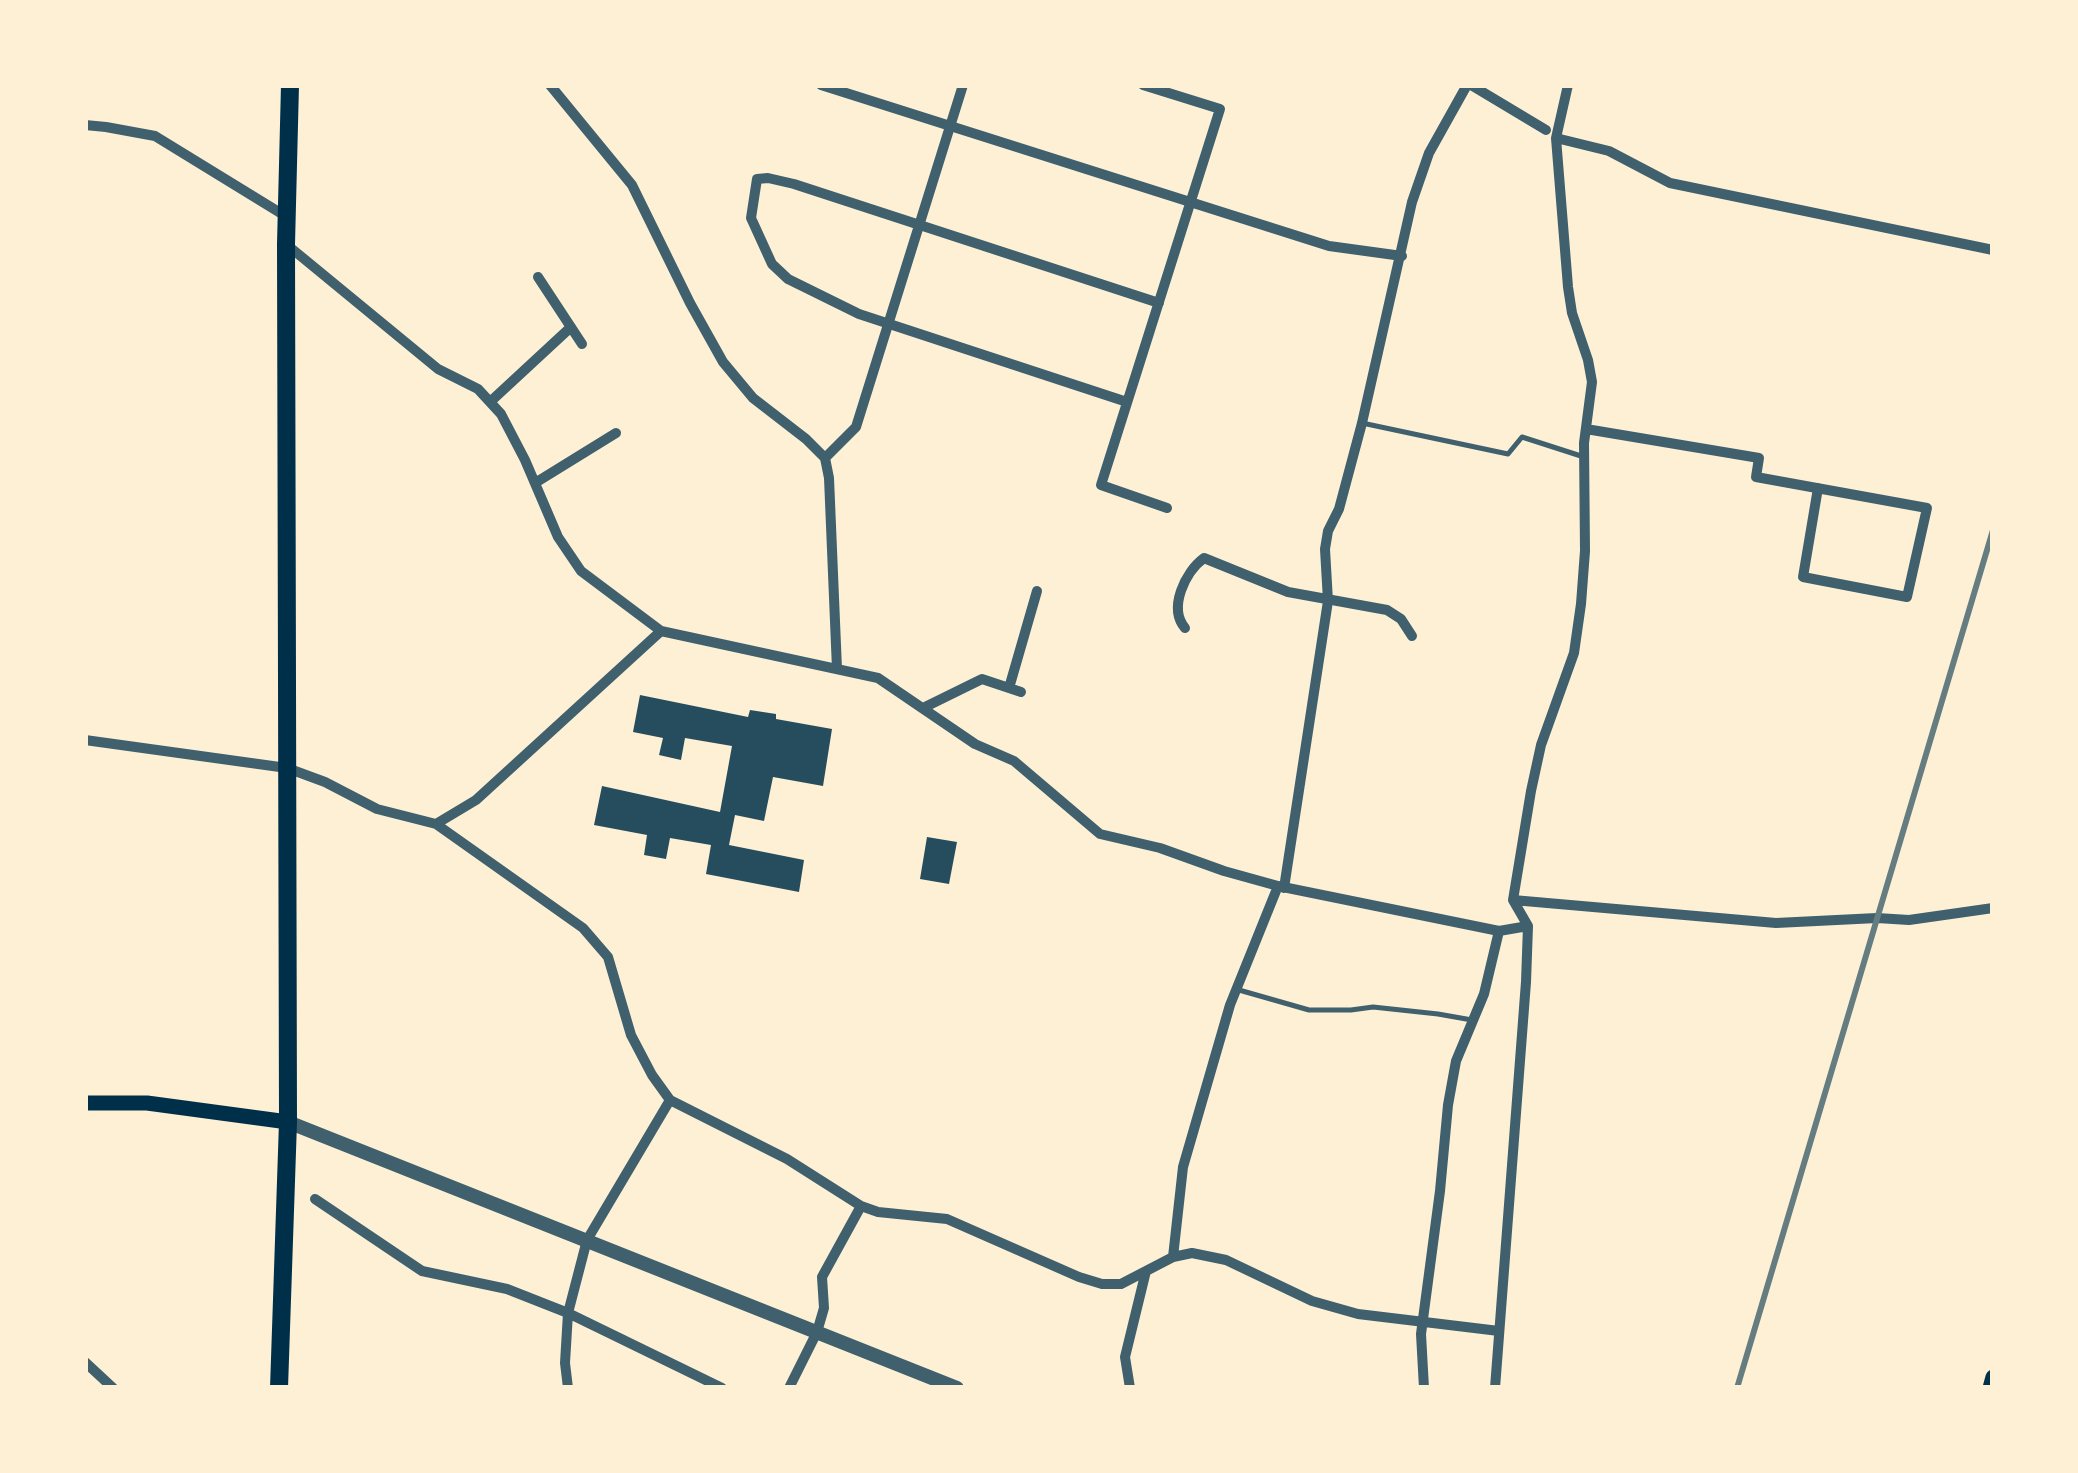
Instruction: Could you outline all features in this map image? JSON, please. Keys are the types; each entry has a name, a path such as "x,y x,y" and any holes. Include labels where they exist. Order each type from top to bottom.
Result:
{"highway":[{"path":"278,1388 288,1122 286,244 290,85"}],"main road":[{"path":"85,1103 147,1103 288,1122"},
{"path":"1990,1388 1993,1377"}],"street":[{"path":"550,85 632,185 722,362 753,398 825,458 837,669"},
{"path":"821,85 1329,246 1402,256"},
{"path":"825,458 856,427 964,85"},
{"path":"1144,85 1220,110 1100,485 1166,508"},
{"path":"1173,1257 1183,1167 1236,989 1280,887 1328,600 1328,531 1340,509 1362,423 1412,202 1429,153 1469,85 1546,130"},
{"path":"1495,1388 1526,982 1528,926 1513,900 1541,746 1574,653 1585,551 1584,456 1592,382 1570,300 1556,138 1568,85"},
{"path":"85,125 154,136 287,217"},
{"path":"1556,138 1609,150 1670,183 1993,250"},
{"path":"1127,402 859,314 788,279 772,264 752,218 757,180 768,178 794,184 1159,302"},
{"path":"286,244 438,369 478,389 501,414 558,537 580,571 661,632 878,678 975,744 1014,761 1100,834 1160,848 1280,887 1499,931 1528,926"},
{"path":"538,277 582,344"},
{"path":"490,402 570,326"},
{"path":"1586,430 1759,458 1756,476 1926,508 1907,597 1803,577 1818,488"},
{"path":"535,483 616,434"},
{"path":"1185,628 1177,619 1176,605 1193,566 1204,558 1288,592 1387,610 1401,619 1412,636"},
{"path":"922,708 982,678 1015,690 1037,591"},
{"path":"436,824 476,800 661,632"},
{"path":"85,740 286,768 325,782 377,809 436,824 583,928 596,942 608,957 631,1036 670,1100 787,1158 861,1206 878,1212 946,1219 1102,1284 1121,1284 1173,1257 1192,1253 1226,1260 1312,1301 1358,1314 1499,1331"},
{"path":"1513,900 1776,923 1909,920 1993,908"},
{"path":"1424,1388 1422,1323 1448,1106 1456,1061 1484,994 1499,931"},
{"path":"568,1388 568,1313 587,1240 670,1100"},
{"path":"288,1122 957,1388"},
{"path":"315,1199 422,1271 507,1289 568,1313 722,1388"},
{"path":"789,1388 817,1332 824,1308 822,1277 861,1206"},
{"path":"1130,1388 1125,1357 1146,1271"},
{"path":"85,1362 114,1388"}],"lane":[{"path":"1362,423 1508,454 1522,437 1584,456"},
{"path":"1236,989 1310,1010 1373,1007 1472,1020"}],"building":[{"path":"640,695 748,717 750,710 776,714 776,719 832,729 823,786 773,777 764,821 735,815 729,845 804,860 799,892 706,874 711,845 670,838 666,859 644,855 647,835 594,825 602,786 720,812 732,746 685,738 681,760 659,755 663,738 633,732"},
{"path":"927,837 957,842 949,884 920,879"}],"railway":[{"path":"1737,1388 1993,530"}]}
